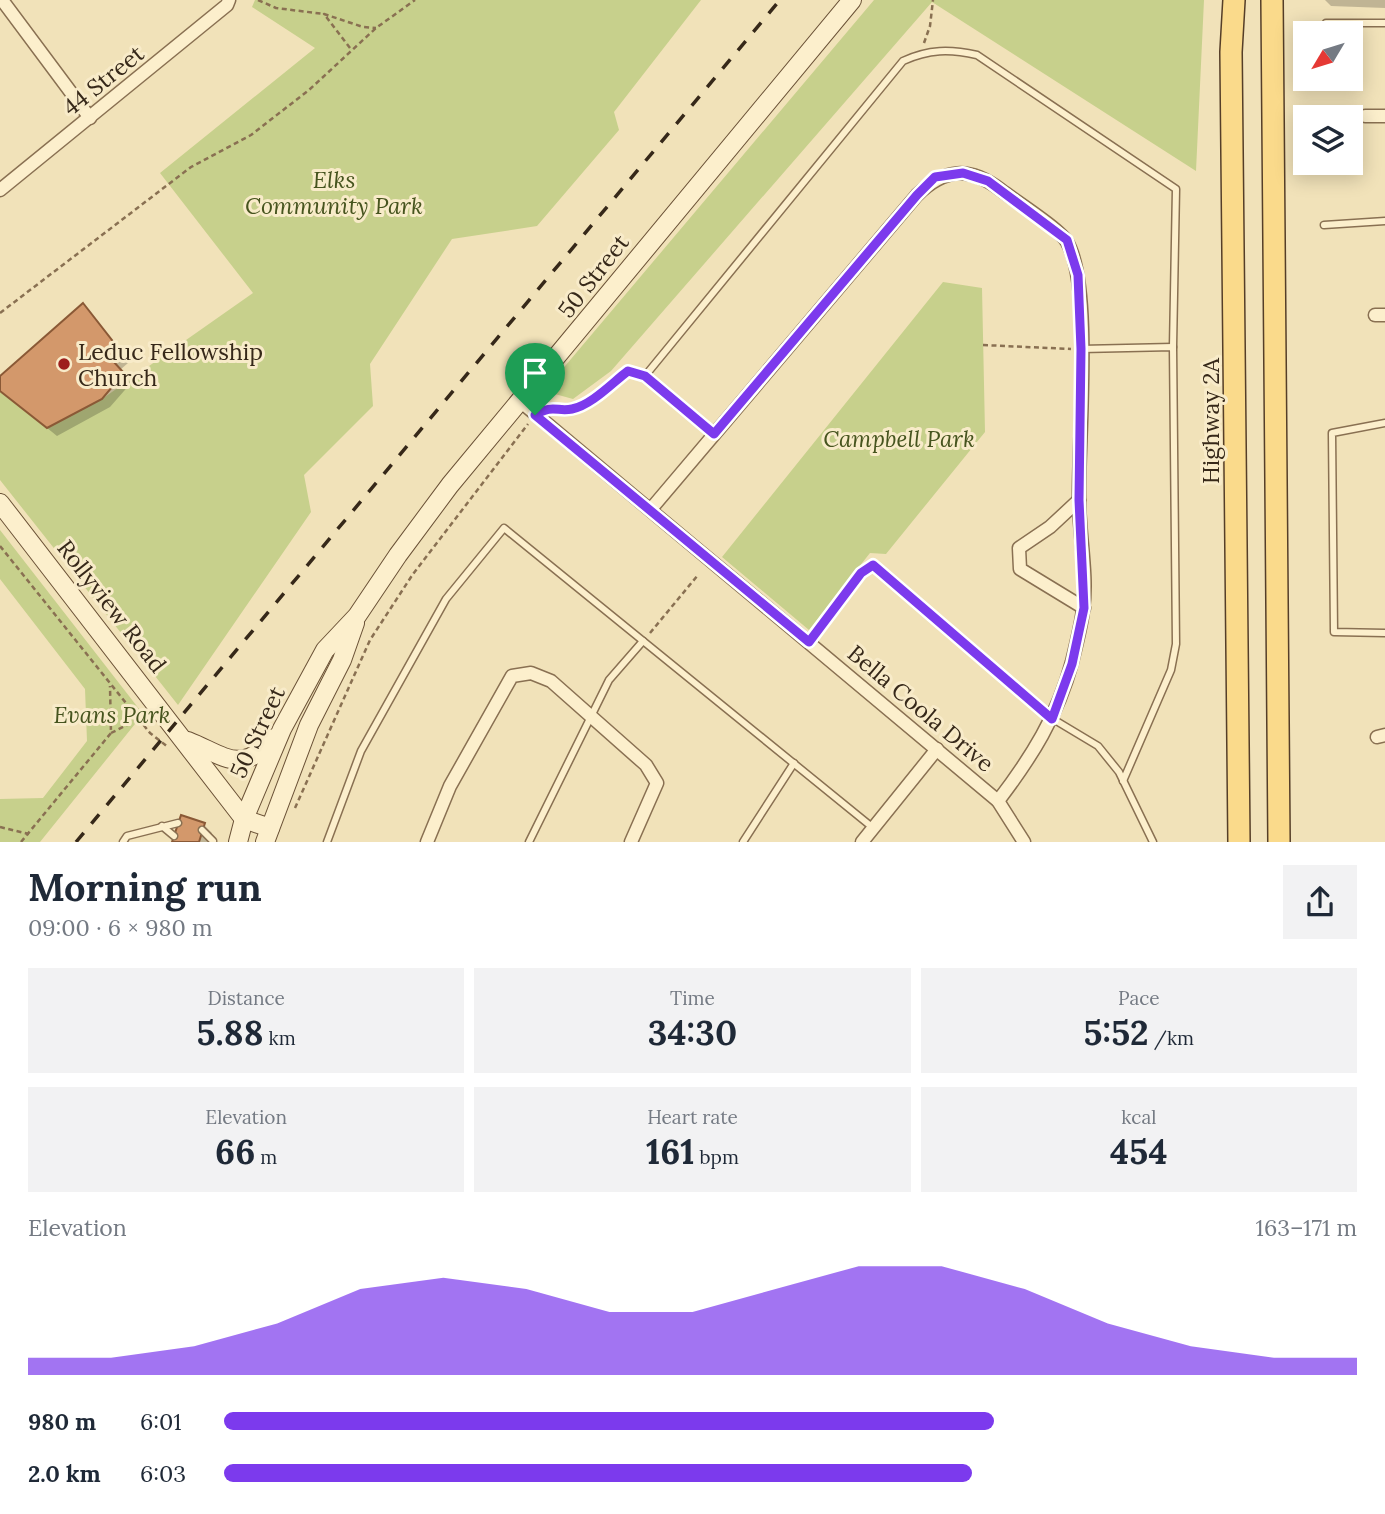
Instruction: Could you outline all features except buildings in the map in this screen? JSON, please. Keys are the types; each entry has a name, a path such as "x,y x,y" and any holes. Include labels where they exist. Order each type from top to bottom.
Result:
{"main road":[{"name":"Highway 2A","path":"1234,0 1231,52 1239,842"},
{"path":"1272,0 1279,842"},
{"name":"50 Street","path":"238,842 244,820 282,729 325,650 357,616 450,485 851,2"},
{"name":"Rollyview Road","path":"0,502 180,746 244,820"},
{"name":"50 Street","path":"268,835 309,725 342,660 357,616"},
{"path":"180,746 235,761 260,754 282,729"},
{"path":"244,820 268,835"}],"street":[{"path":"2,0 90,118"},
{"name":"44 Street","path":"0,190 227,5 229,0"},
{"path":"1365,116 1385,116"},
{"path":"651,509 935,177 963,173 988,181 1067,240 1078,275 1081,349 1079,500 1084,608 1072,664 1052,719 1027,763 998,801"},
{"name":"Bella Coola Drive","path":"521,402 998,801 1024,842"},
{"path":"1079,500 1050,527 1019,548 1020,569 1084,608"},
{"path":"428,842 450,786 512,677 531,673 551,681 646,765 657,783 631,842"},
{"path":"862,842 937,749"}],"lane":[{"path":"1363,23 1385,23"},
{"path":"714,434 645,376 903,61 920,53 951,49 978,55 1176,189 1173,347 1176,644 1171,670 1123,781"},
{"path":"1324,225 1385,221"},
{"path":"1081,349 1173,347"},
{"path":"1385,423 1332,433 1334,632 1385,633"},
{"path":"327,842 361,751 439,610 504,528 872,827"},
{"path":"809,642 861,573 873,565 1052,719 1098,746 1123,781 1153,842"},
{"path":"529,842 609,680 643,641"},
{"path":"743,842 794,763"},
{"path":"123,842 127,836 178,823"},
{"path":"162,826 174,836"},
{"path":"202,830 212,842"}],"path":[{"path":"258,0 276,8 324,14 362,27 376,28"},
{"path":"0,313 191,167 251,135 309,90 376,28 415,0"},
{"path":"920,53 930,26 933,0"},
{"path":"324,14 351,50"},
{"path":"983,345 1081,349"},
{"path":"294,811 370,640 413,573 535,415 546,408 570,410 581,405 628,371 645,376"},
{"path":"0,546 139,719 180,746"},
{"path":"643,641 698,575"},
{"path":"110,684 111,733"},
{"path":"21,842 111,733 139,719"},
{"path":"0,827 29,834"}],"green space":[{"name":"Elks Community Park","path":"255,0 701,0 614,112 619,130 537,226 452,239 370,364 373,406 304,475 311,512 178,705 0,480 0,391 48,428 102,399 253,293 160,173 315,48 252,7"},
{"path":"874,0 1204,0 1196,171 932,2 611,371 573,399 544,391"},
{"name":"Campbell Park","path":"943,282 982,288 985,432 886,554 870,553 809,630 722,557"},
{"name":"Evans Park","path":"0,530 143,714 40,842 0,842 0,799 43,798 87,741 85,689 0,579"}],"railway":[{"path":"76,842 780,0"}],"place":[{"name":"Leduc Fellowship Church","path":"64,364"}],"route":[{"path":"963,173 988,181 1067,240 1078,275 1081,349 1079,500 1084,608 1072,664 1052,719 873,565 861,573 809,642 535,415 546,408 570,410 581,405 628,371 645,376 714,434 935,177 963,173"}]}
